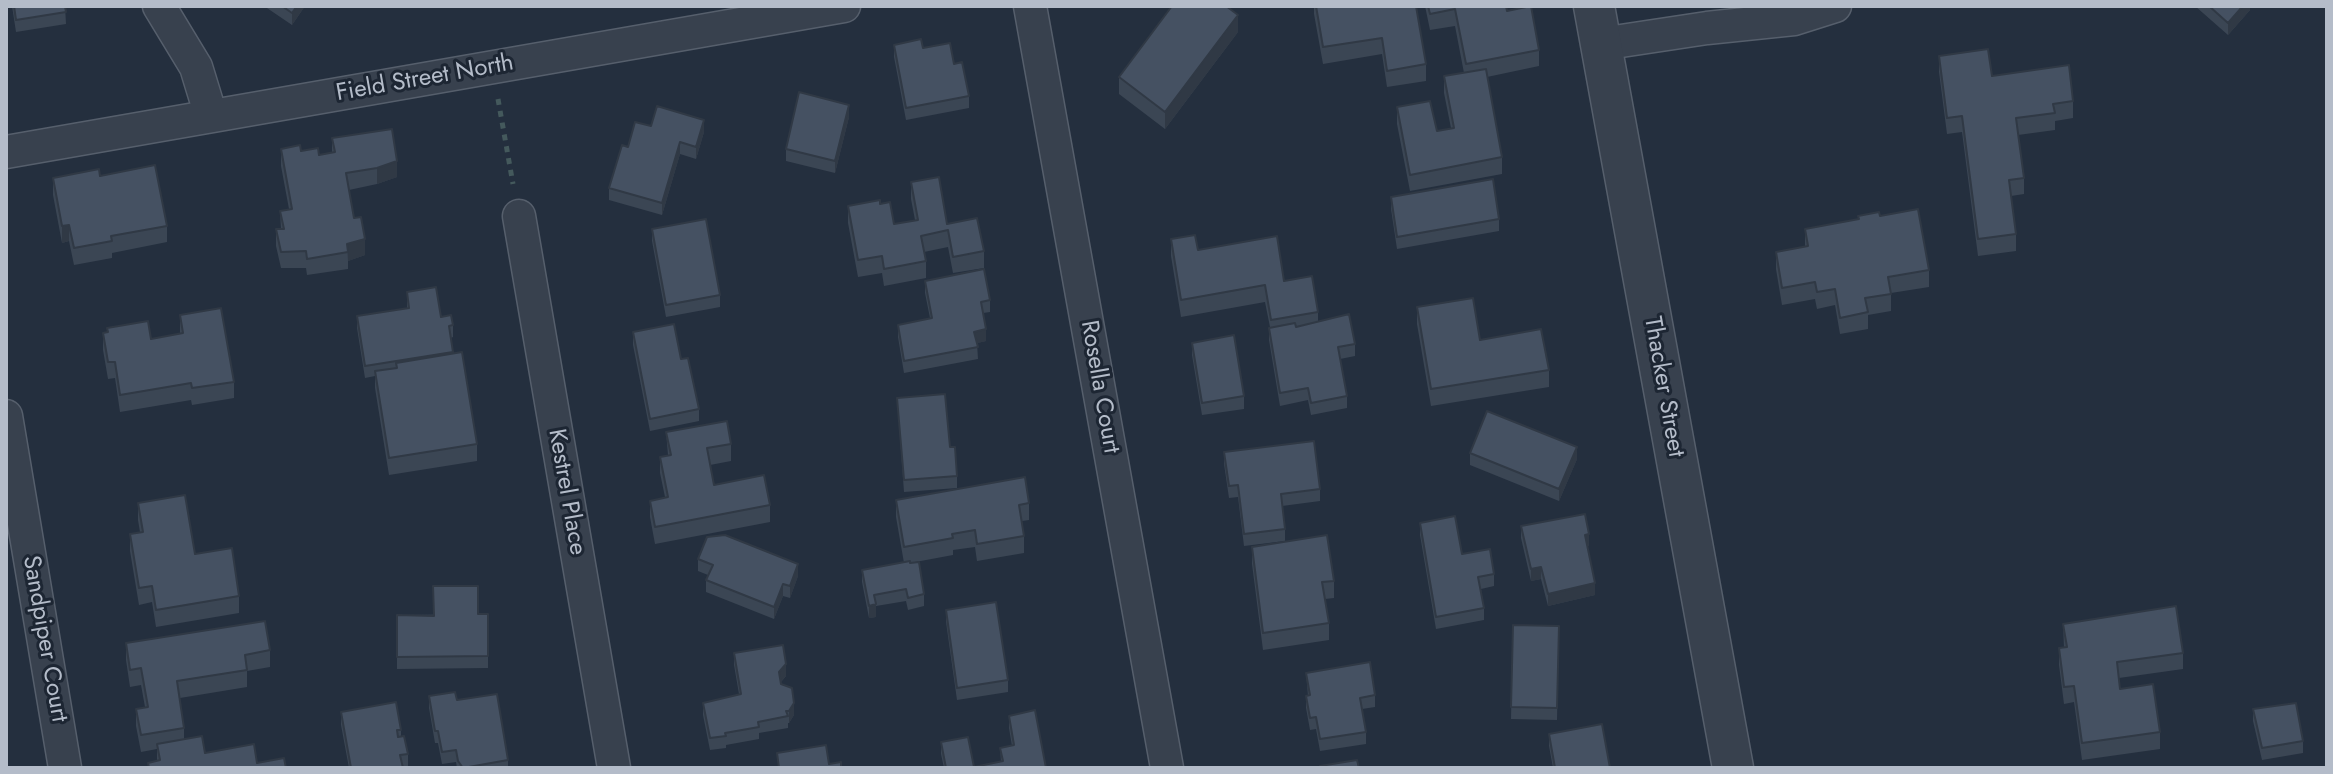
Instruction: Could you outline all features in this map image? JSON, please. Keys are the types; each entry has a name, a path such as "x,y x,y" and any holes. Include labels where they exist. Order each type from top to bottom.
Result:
{"street":[{"path":"159,6 196,67 211,116"},
{"name":"Field Street North","path":"6,152 844,6"},
{"name":"Rosella Court","path":"1030,6 1167,768"},
{"name":"Thacker Street","path":"1594,6 1733,768"},
{"path":"1601,44 1794,19 1835,6"},
{"name":"Kestrel Place","path":"519,216 614,768"},
{"name":"Sandpiper Court","path":"6,416 65,768"}],"path":[{"path":"493,67 519,216"}],"building":[{"path":"14,6 65,6 66,12 16,20"},
{"path":"282,6 297,6 292,13"},
{"path":"1172,6 1226,6 1238,15 1165,112 1119,77"},
{"path":"1316,6 1416,6 1426,64 1387,71 1382,38 1323,47"},
{"path":"1428,6 1506,6 1507,11 1531,6 1539,50 1466,64 1455,9 1430,14"},
{"path":"2209,6 2243,6 2228,23"},
{"path":"921,39 923,48 950,43 954,64 962,62 969,96 906,108 894,45"},
{"path":"1988,49 1992,76 2069,65 2073,101 2053,104 2055,113 2016,118 2024,178 2009,180 2016,234 1978,239 1962,116 1947,118 1939,56"},
{"path":"1486,69 1502,157 1410,175 1397,107 1430,101 1437,131 1454,128 1444,76"},
{"path":"799,92 849,105 835,161 786,149"},
{"path":"657,106 704,120 696,147 680,142 662,203 609,188 622,145 628,147 635,122 651,126"},
{"path":"392,129 397,161 346,173 354,218 361,217 365,239 347,244 348,252 307,259 306,251 281,252 276,229 284,229 280,211 292,209 281,149 300,145 301,151 318,148 319,155 335,152 332,138"},
{"path":"155,165 167,226 111,236 112,241 74,248 69,225 62,226 53,178 99,169 100,176"},
{"path":"939,177 947,224 977,218 984,251 953,257 948,230 921,236 926,261 884,269 882,256 858,260 848,206 880,200 880,204 890,202 894,224 918,220 911,182"},
{"path":"1493,179 1499,219 1397,237 1391,197"},
{"path":"1918,209 1929,270 1888,277 1891,294 1865,298 1868,312 1840,318 1835,289 1817,292 1815,282 1782,288 1776,252 1808,246 1805,229 1879,212 1880,216"},
{"path":"706,219 720,295 666,305 652,229"},
{"path":"1195,235 1198,250 1277,236 1284,281 1312,276 1318,312 1271,320 1265,285 1181,300 1171,239"},
{"path":"984,269 990,300 981,302 986,329 974,332 978,347 904,361 898,325 932,318 925,281"},
{"path":"436,287 441,317 451,315 453,325 449,326 453,352 365,366 357,316 409,308 407,292"},
{"path":"1473,298 1480,340 1541,329 1549,370 1431,389 1417,307"},
{"path":"221,308 234,382 192,388 191,383 120,395 115,362 108,362 103,333 108,332 107,328 148,321 151,339 183,333 180,315"},
{"path":"1349,314 1355,344 1338,347 1347,396 1311,403 1308,388 1280,393 1269,328 1295,323 1296,327"},
{"path":"674,324 681,359 688,358 699,409 650,419 633,332"},
{"path":"1234,335 1244,396 1202,403 1192,343"},
{"path":"462,352 477,444 389,458 375,371 397,368 396,363"},
{"path":"945,394 950,447 955,447 957,476 904,480 897,398"},
{"path":"1487,411 1577,447 1559,489 1470,453"},
{"path":"727,421 731,444 707,448 714,485 764,475 770,505 655,527 650,501 668,497 660,457 671,455 666,432"},
{"path":"1314,441 1320,489 1281,494 1285,529 1244,534 1238,485 1229,486 1224,452"},
{"path":"1025,477 1029,503 1019,505 1024,536 977,544 975,530 952,534 953,538 904,547 896,500"},
{"path":"185,495 195,554 232,548 239,596 156,610 152,586 139,588 130,534 143,532 138,503"},
{"path":"1585,514 1589,534 1585,535 1595,583 1548,594 1541,567 1531,569 1521,526"},
{"path":"1455,516 1462,554 1490,549 1494,574 1478,577 1484,608 1436,617 1420,523"},
{"path":"725,535 798,564 790,586 783,584 774,607 706,580 713,565 698,559 707,537"},
{"path":"1327,535 1334,581 1322,582 1329,623 1263,633 1252,547"},
{"path":"919,562 924,594 908,598 906,589 874,595 876,604 869,606 862,570"},
{"path":"433,586 478,586 478,614 488,614 488,656 397,657 397,615 434,616"},
{"path":"996,602 1008,680 957,688 946,610"},
{"path":"2176,606 2183,653 2117,662 2120,689 2153,684 2160,732 2082,743 2074,686 2064,687 2059,648 2067,647 2063,624"},
{"path":"265,621 270,650 245,655 247,670 177,681 184,728 141,735 136,709 148,707 141,668 130,670 126,643"},
{"path":"1513,625 1559,626 1557,708 1511,707"},
{"path":"783,645 786,664 779,672 781,684 792,688 794,703 786,711 788,716 758,722 759,727 710,738 703,703 741,694 734,653"},
{"path":"1370,662 1375,695 1360,698 1366,732 1320,739 1316,717 1310,718 1306,673"},
{"path":"455,692 457,700 497,694 508,760 463,768 456,750 442,752 429,696"},
{"path":"396,702 401,730 397,730 398,737 404,736 408,754 400,755 403,768 351,768 341,712"},
{"path":"2296,703 2303,741 2262,748 2253,709"},
{"path":"1035,710 1046,768 946,768 941,742 968,737 974,767 1003,761 1000,748 1014,745 1009,716"},
{"path":"1602,724 1610,768 1555,768 1549,734"},
{"path":"202,736 205,753 254,744 257,763 284,758 286,768 149,768 148,763 160,760 157,744"},
{"path":"826,745 829,764 841,762 841,768 779,768 777,753"},
{"path":"1357,760 1359,768 1320,768 1320,766"}]}
